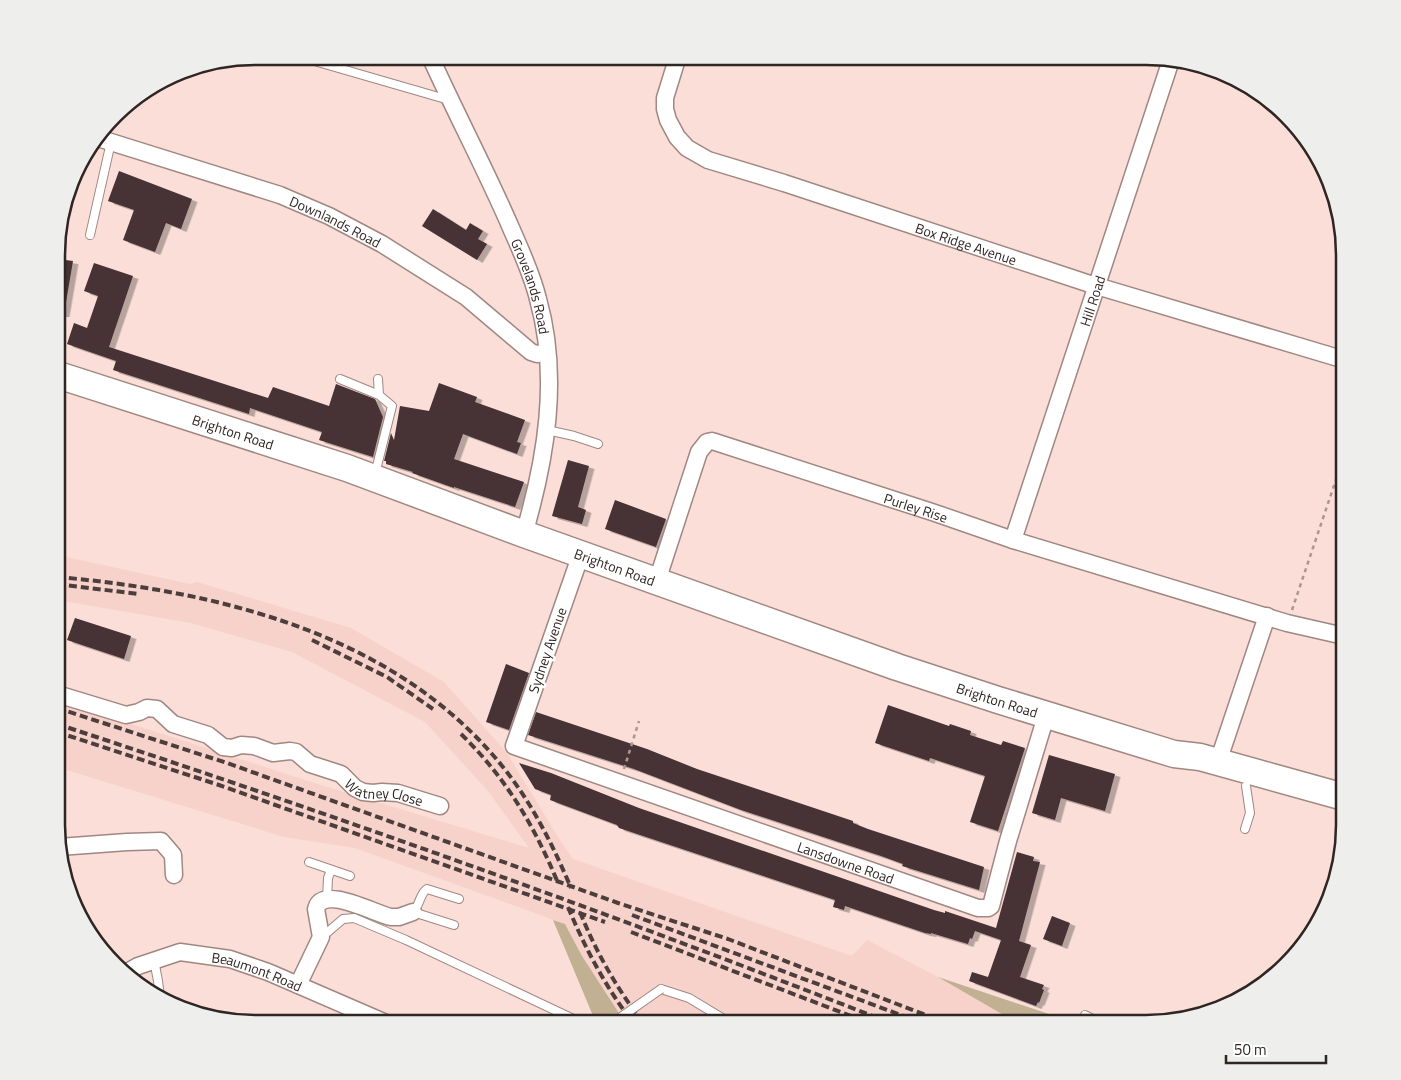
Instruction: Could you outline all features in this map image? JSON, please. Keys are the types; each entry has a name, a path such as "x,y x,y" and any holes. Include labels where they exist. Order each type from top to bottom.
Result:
{"highway":[{"name":"Brighton Road","path":"65,377 215,424 374,478 524,534 897,666 1046,716 1174,754 1200,757 1336,795"},
{"name":"Brighton Road","path":"1174,754 1196,771 1336,812"}],"street":[{"name":"Grovelands Road","path":"434,65 500,202 539,300 547,353 549,403 547,430 536,492 524,534"},
{"name":"Box Ridge Avenue","path":"675,65 666,90 665,109 668,120 677,137 687,148 716,163 784,183 1097,286 1336,357"},
{"name":"Hill Road","path":"1013,540 1169,67"},
{"name":"Downlands Road","path":"104,140 280,195 329,216 382,244 466,297 531,352 537,354 547,353"},
{"name":"Purley Rise","path":"657,580 700,452 707,442 717,442 1013,540 1287,623 1336,634"},
{"name":"Sydney Avenue","path":"514,746 581,554"},
{"path":"1218,762 1266,616"},
{"name":"Watney Close","path":"65,696 126,715 148,708 157,709 173,724 208,735 222,747 232,748 241,745 254,746 273,753 296,752 310,764 341,774 355,788 363,792 398,793 440,806"},
{"name":"Lansdowne Road","path":"514,746 978,908 988,908 991,906 1008,841 1046,716"},
{"path":"67,847 127,842 161,842 173,855 174,875"},
{"path":"298,985 321,937 316,910 318,904 327,899 340,899 391,917 399,917 413,912"},
{"name":"Beaumont Road","path":"132,970 180,952 230,959 268,972 367,1015"}],"lane":[{"path":"329,65 450,100"},
{"path":"90,235 104,140"},
{"path":"340,379 379,395 392,406 374,478"},
{"path":"378,379 379,395"},
{"path":"547,430 598,444"},
{"path":"1245,828 1250,813 1246,786"},
{"path":"309,862 350,876"},
{"path":"327,899 328,878 331,870"},
{"path":"454,925 413,912 417,908 423,892 427,889 459,899"},
{"path":"321,937 343,919 354,918 406,940 563,1015"},
{"path":"154,960 159,989"},
{"path":"624,1015 660,989 689,998 717,1015"}],"path":[{"path":"1287,623 1336,479"},
{"path":"620,782 639,721"}],"shaded area":[{"path":"65,557 190,584 197,582 351,628 444,682 507,753 573,859 852,956 867,940 938,977 1003,1015 620,1015 582,956 565,924 355,848 284,837 65,769 65,703 324,786 529,848 488,791 425,722 292,652 191,623 65,601"},
{"path":"553,920 565,924 582,956 620,1015 593,1015"},
{"path":"938,977 1052,1015 1003,1015"}],"building":[{"path":"119,171 192,199 181,229 166,223 155,252 123,240 134,210 108,201"},
{"path":"433,209 466,230 470,223 483,231 478,239 487,244 477,260 422,226"},
{"path":"65,260 73,261 65,308"},
{"path":"94,263 133,276 109,347 268,398 273,387 329,406 336,384 375,399 383,417 373,457 319,440 322,432 250,408 249,414 113,370 116,361 67,344 74,323 87,328 98,296 84,291"},
{"path":"439,383 477,397 475,402 525,420 517,442 521,443 517,454 463,434 454,459 524,482 515,507 454,488 386,464 386,461 384,461 391,433 394,440 400,406 429,411"},
{"path":"568,460 589,466 578,507 586,510 582,524 552,516"},
{"path":"615,500 666,519 656,547 605,529"},
{"path":"75,618 131,636 124,659 67,640"},
{"path":"506,664 529,673 509,730 486,722"},
{"path":"888,705 949,726 950,724 971,731 970,735 1001,745 1003,741 1025,748 998,831 970,822 985,776 930,758 929,761 875,743"},
{"path":"536,712 647,749 697,769 853,821 853,823 868,829 984,867 979,890 902,866 903,864 881,856 741,810 634,769 528,735"},
{"path":"1049,755 1115,774 1105,811 1061,798 1055,820 1032,813"},
{"path":"519,763 551,773 639,808 934,910 945,913 945,911 996,928 1017,852 1034,857 1033,861 1040,862 1019,941 1031,945 1020,977 1044,985 1039,1003 1036,1006 969,981 972,972 988,977 1001,940 975,931 968,944 925,933 845,906 844,910 833,907 835,900 619,828 617,825 550,800 551,795 535,789"},
{"path":"1052,916 1070,923 1062,946 1043,939"}],"railway":[{"path":"65,578 178,594 239,608 297,626 354,650 406,680 455,717 510,776 539,822 571,888"},
{"path":"65,585 138,594"},
{"path":"312,640 387,677 433,709"},
{"path":"65,711 227,763 618,903 728,939 926,1015"},
{"path":"65,727 267,794 477,868 686,944 870,1015"},
{"path":"461,734 492,768 517,803 539,841 558,883"},
{"path":"65,735 219,785 605,922"},
{"path":"568,907 597,967 628,1015"},
{"path":"580,912 608,970 638,1015"},
{"path":"632,915 901,1015"},
{"path":"631,932 848,1015"}]}
